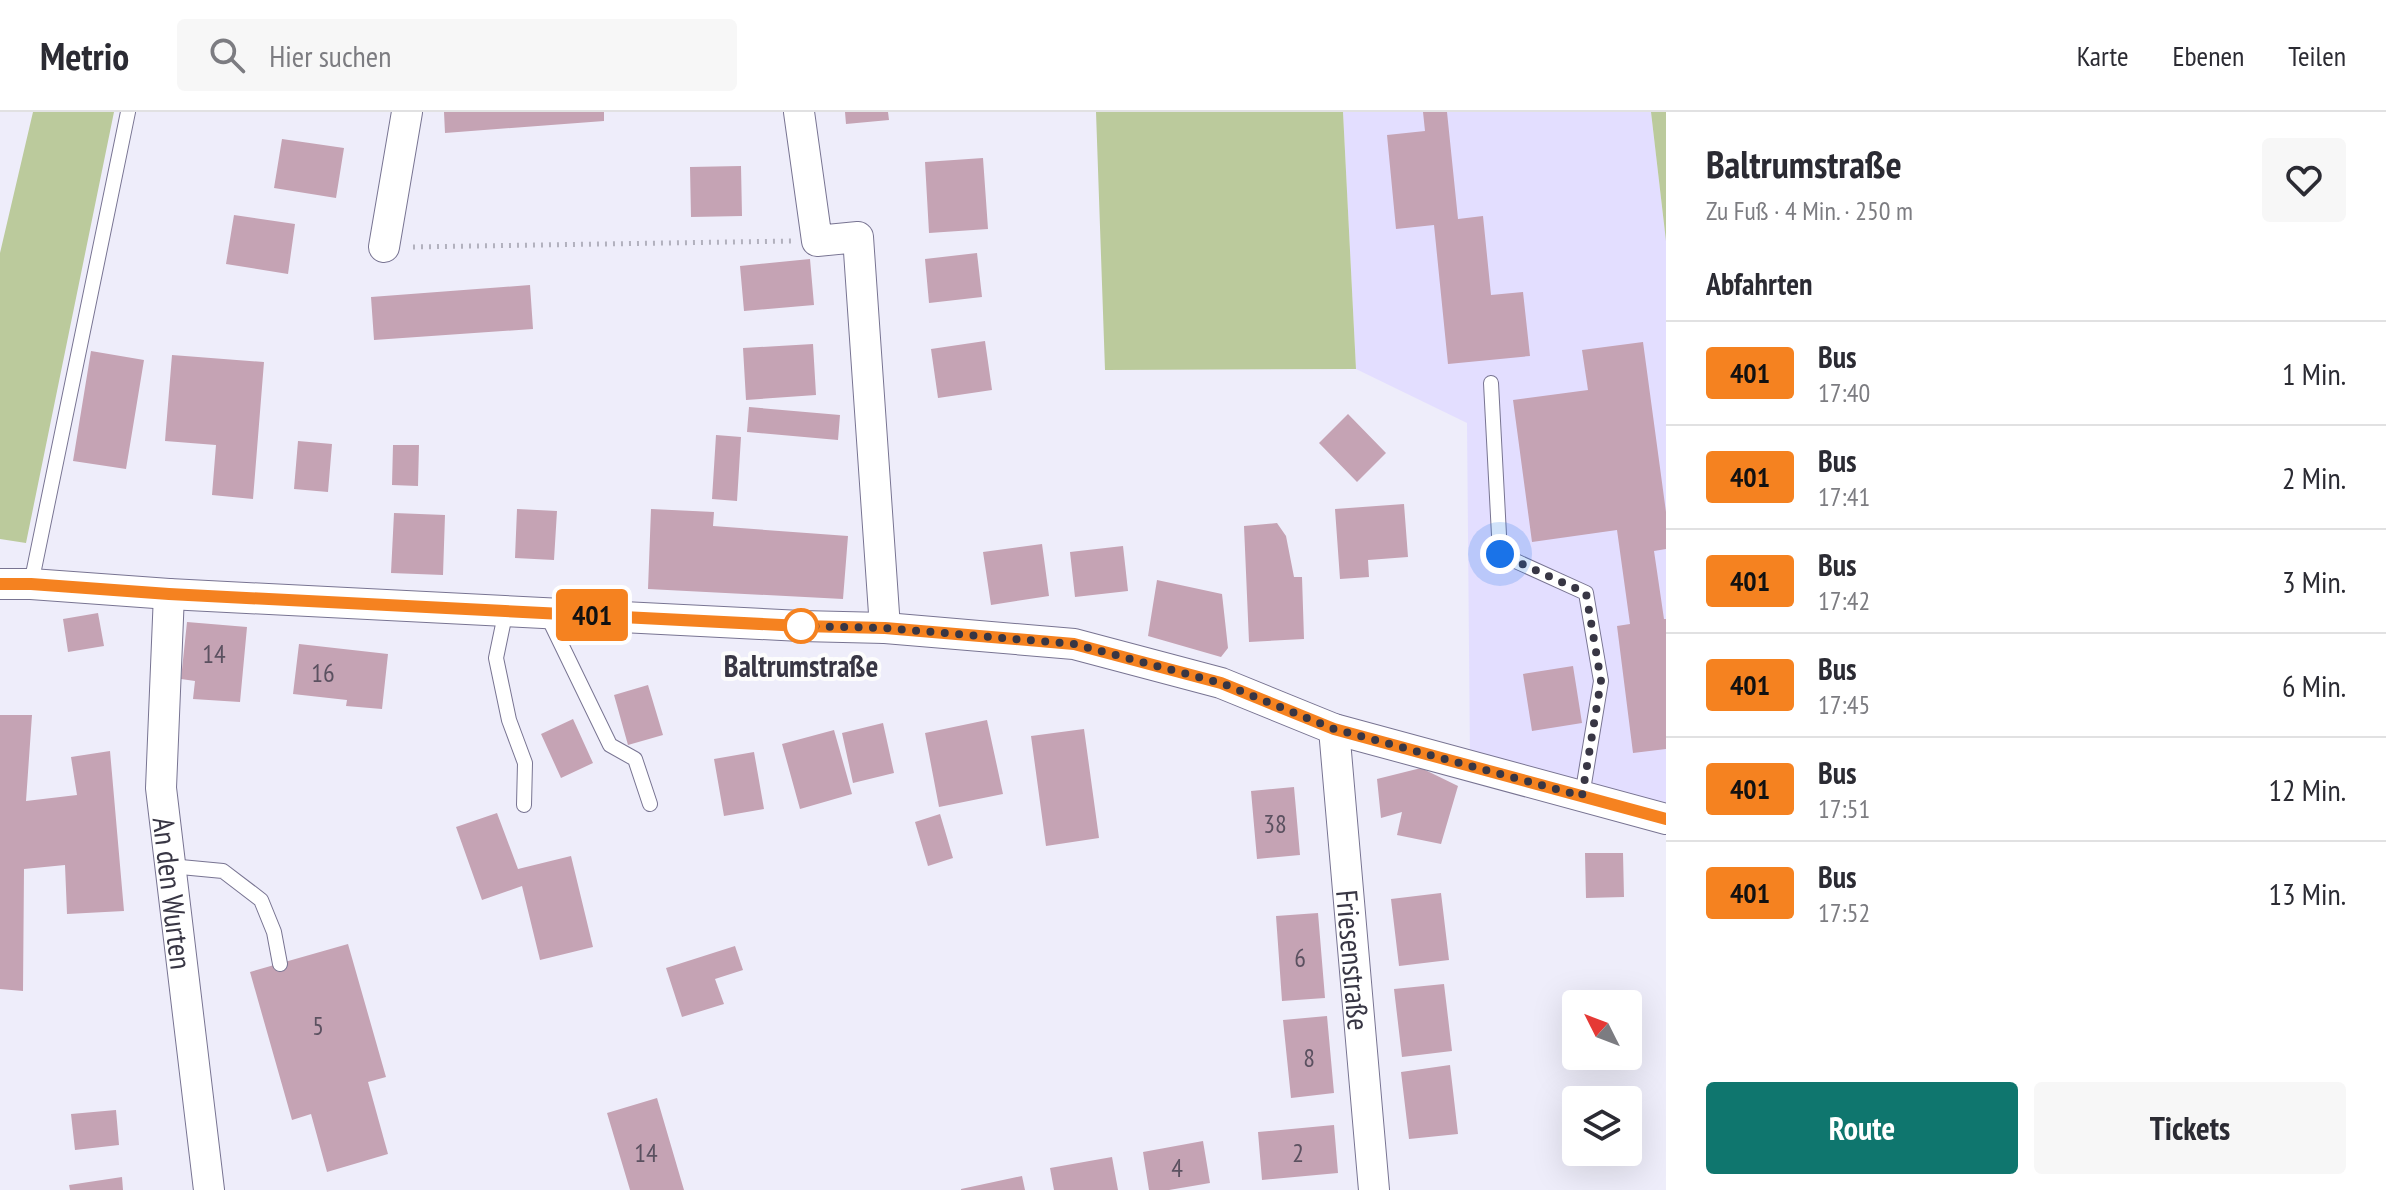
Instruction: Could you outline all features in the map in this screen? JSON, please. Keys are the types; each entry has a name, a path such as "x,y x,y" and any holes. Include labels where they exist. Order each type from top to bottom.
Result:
{"street":[{"path":"384,247 407,112"},
{"path":"799,112 817,241 858,237 885,628"},
{"path":"0,584 885,628 1074,644 1221,683 1334,729 1666,819"},
{"name":"An den Wurten","path":"169,594 161,788 209,1190"},
{"name":"Friesenstraße","path":"1334,729 1374,1190"}],"lane":[{"path":"31,584 128,112"},
{"path":"1491,383 1500,554 1586,593 1601,681 1582,796"},
{"path":"506,610 496,658 509,720 525,763 524,805"},
{"path":"546,612 610,745 635,759 650,804"},
{"path":"170,866 223,871 261,900 274,932 280,964"}],"path":[{"path":"384,247 817,241"}],"shaded area":[{"path":"1343,112 1651,112 1666,241 1666,806 1470,760 1467,423 1356,369"}],"green space":[{"path":"33,112 114,112 26,543 0,539 0,253"},
{"path":"1096,112 1343,112 1356,369 1105,370"},
{"path":"1651,112 1666,112 1666,241"}],"building":[{"path":"444,112 604,112 604,121 445,133"},
{"path":"845,112 888,112 889,120 846,124"},
{"path":"1423,112 1447,112 1458,219 1483,216 1491,295 1523,292 1530,356 1448,364 1434,225 1396,229 1387,135 1425,131"},
{"path":"282,139 344,148 336,198 274,188"},
{"path":"983,158 988,229 929,233 925,162"},
{"path":"741,166 742,216 691,217 690,167"},
{"path":"234,215 295,224 288,274 226,264"},
{"path":"977,253 982,297 929,303 925,259"},
{"path":"810,259 814,305 744,311 740,266"},
{"path":"530,285 533,329 374,340 371,297"},
{"path":"985,341 992,390 938,398 931,349"},
{"path":"1643,342 1666,512 1666,549 1654,551 1666,619 1666,749 1633,753 1617,626 1630,624 1617,530 1532,542 1513,400 1588,390 1582,350"},
{"path":"813,344 816,395 746,400 743,348"},
{"path":"91,351 144,360 126,469 73,461"},
{"path":"172,355 264,362 253,499 212,495 216,445 165,441"},
{"path":"749,407 840,415 838,440 747,432"},
{"path":"1348,414 1386,453 1357,482 1319,443"},
{"path":"716,435 741,437 737,501 712,499"},
{"path":"298,441 332,444 328,492 294,489"},
{"path":"393,445 419,445 418,486 392,485"},
{"path":"1404,504 1408,557 1368,560 1369,577 1340,579 1335,509"},
{"path":"517,509 557,511 554,560 515,558"},
{"path":"651,509 714,512 713,526 848,536 843,599 648,589"},
{"path":"394,513 445,515 443,575 391,573"},
{"path":"1277,523 1286,536 1294,577 1302,577 1304,639 1249,642 1244,526"},
{"path":"1042,544 1049,596 991,605 983,552"},
{"path":"1123,546 1128,591 1075,597 1070,552"},
{"path":"1157,580 1222,594 1228,648 1221,657 1148,636"},
{"path":"98,613 104,646 68,652 63,619"},
{"path":"187,622 247,627 240,702 193,699 195,681 181,679"},
{"path":"299,644 388,654 382,709 346,706 347,700 293,694"},
{"path":"1573,666 1582,723 1532,731 1523,674"},
{"path":"648,685 663,735 628,745 614,695"},
{"path":"0,715 32,715 26,801 77,795 71,757 110,751 124,911 67,914 65,865 24,869 23,991 0,989"},
{"path":"573,719 593,763 561,778 541,734"},
{"path":"987,720 1003,794 939,807 925,733"},
{"path":"883,723 894,773 853,783 842,733"},
{"path":"1084,729 1099,838 1046,846 1031,736"},
{"path":"834,730 852,794 800,809 782,744"},
{"path":"754,752 764,809 724,816 714,759"},
{"path":"1421,768 1458,786 1441,844 1397,835 1402,812 1381,818 1377,779"},
{"path":"1294,787 1300,855 1257,859 1251,791"},
{"path":"497,813 518,869 571,856 593,947 540,960 522,886 482,900 456,827"},
{"path":"940,814 953,858 928,866 915,822"},
{"path":"1585,853 1623,853 1624,897 1586,898"},
{"path":"1441,893 1449,960 1399,966 1391,899"},
{"path":"1318,913 1325,998 1282,1001 1276,916"},
{"path":"348,944 386,1077 368,1082 388,1154 327,1172 311,1114 292,1120 250,972"},
{"path":"735,946 743,970 715,979 724,1004 682,1017 666,968"},
{"path":"1444,984 1452,1051 1402,1057 1394,989"},
{"path":"1327,1016 1334,1093 1291,1098 1283,1020"},
{"path":"1450,1065 1458,1134 1409,1139 1401,1072"},
{"path":"657,1098 684,1190 630,1190 607,1113"},
{"path":"116,1110 119,1145 75,1150 71,1114"},
{"path":"1334,1125 1338,1173 1262,1180 1258,1132"},
{"path":"1203,1141 1210,1183 1149,1190 1143,1152"},
{"path":"1112,1157 1118,1190 1054,1190 1050,1168"},
{"path":"1022,1176 1025,1190 961,1190 961,1189"},
{"path":"122,1177 123,1190 70,1190 69,1185"}],"bus line":[{"name":"401","path":"0,584 885,628 1074,644 1221,683 1334,729 1666,819"}],"place":[{"name":"Baltrumstraße","path":"801,626"}],"route":[{"path":"801,626 885,628 1074,644 1221,683 1334,729 1582,796 1601,681 1586,593 1500,554"}]}
